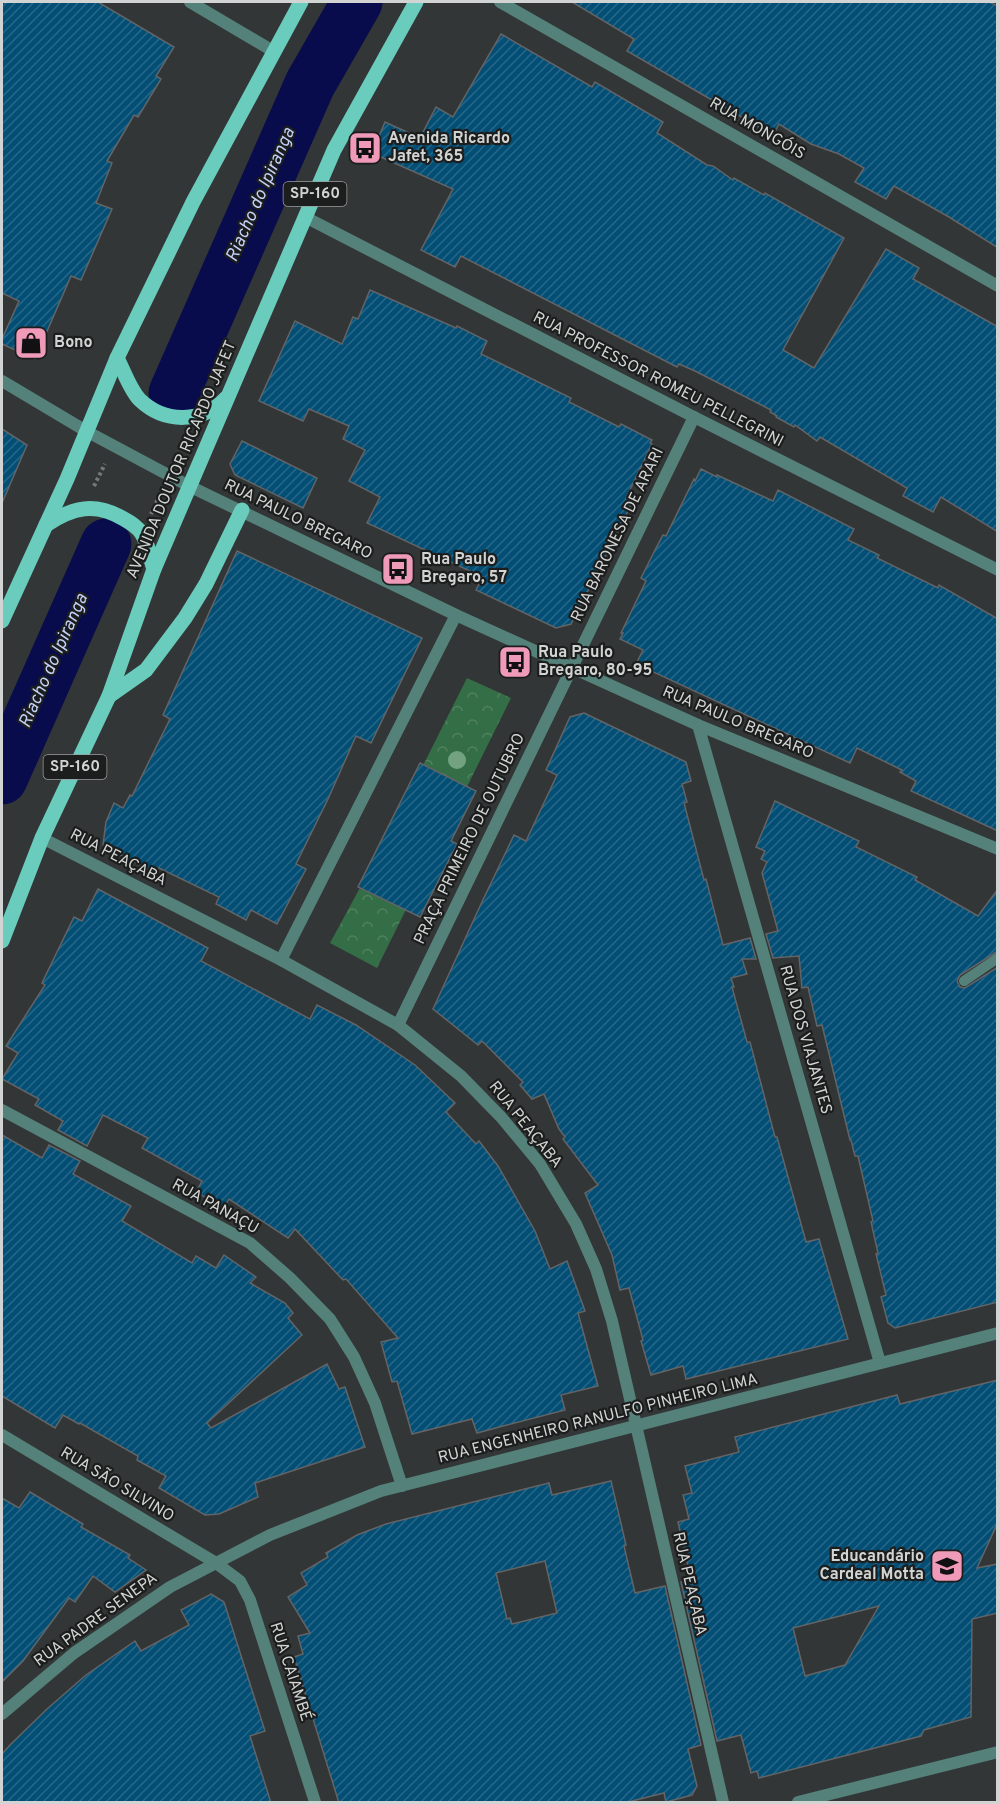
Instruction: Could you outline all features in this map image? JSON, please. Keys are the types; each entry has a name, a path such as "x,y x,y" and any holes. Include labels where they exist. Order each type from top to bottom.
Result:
{"main road":[{"path":"2,621 46,525 117,358 193,202 301,2"},
{"name":"AVENIDA DOUTOR RICARDO JAFET","path":"2,941 42,838 109,696 154,569 334,150 416,2"},
{"path":"117,358 139,399 169,416 193,417 203,414 222,402 230,393"},
{"path":"46,525 58,517 82,508 96,508 116,514 134,525 142,534 154,569"},
{"path":"109,696 146,670 185,618 206,584 242,510"}],"street":[{"path":"190,2 273,51"},
{"name":"RUA MONGÓIS","path":"500,2 998,286"},
{"name":"RUA PROFESSOR ROMEU PELLEGRINI","path":"305,217 998,570"},
{"name":"RUA PAULO BREGARO","path":"2,381 86,431 189,486 456,615 698,725 998,849"},
{"name":"RUA BARONESA DE ARARI","path":"572,668 694,417"},
{"path":"281,960 456,615"},
{"name":"PRAÇA PRIMEIRO DE OUTUBRO","path":"398,1025 572,668"},
{"name":"RUA DOS VIAJANTES","path":"698,725 880,1363"},
{"name":"RUA PEAÇABA","path":"42,838 281,960 398,1025 461,1076 501,1117 540,1164 576,1224 596,1269 612,1321 723,1803"},
{"name":"RUA PANAÇU","path":"2,1110 250,1243 290,1278 330,1319 354,1358 375,1403 402,1486"},
{"name":"RUA ENGENHEIRO RANULFO PINHEIRO LIMA","path":"216,1563 270,1535 381,1491 998,1333"},
{"name":"RUA SÃO SILVINO","path":"2,1435 216,1563"},
{"name":"RUA PADRE SENEPA","path":"2,1713 74,1653 170,1587 216,1563"},
{"name":"RUA CAIAMBÉ","path":"216,1563 240,1581 250,1600 315,1803"},
{"path":"798,1803 998,1752"}],"lane":[{"path":"964,981 998,958"}],"green space":[{"path":"467,678 511,698 377,968 330,943 380,851"}],"building":[{"path":"2,2 98,2 174,47 156,76 161,79 138,117 134,115 107,161 112,163 96,203 112,209 81,280 71,276 35,359 2,344 2,339 19,301 2,293"},
{"path":"572,2 989,2 998,6 998,248 894,186 886,199 855,182 864,168 839,154 811,144 779,124 773,135 627,51 634,39"},
{"path":"501,34 592,87 595,82 663,122 657,133 707,165 713,166 733,180 734,178 764,195 765,193 844,238 783,350 814,368 886,249 919,268 913,279 998,327 998,532 941,497 933,512 903,496 907,488 820,437 817,441 795,425 794,427 776,417 770,412 771,410 695,371 679,364 677,367 461,256 455,267 421,250 453,189 372,153 385,122 420,138 436,107 453,117"},
{"path":"370,290 487,341 481,354 571,398 569,402 619,427 621,424 652,440 626,498 633,501 571,624 556,628 476,590 483,577 367,523 380,497 349,481 365,450 343,439 349,426 309,409 303,421 259,401 295,321 342,344 353,317 358,319"},
{"path":"2,429 27,445 2,503"},
{"path":"242,441 317,478 303,508 235,475 230,464"},
{"path":"701,469 773,501 778,490 854,529 848,540 879,555 877,558 938,588 939,585 998,619 998,831 911,791 916,781 900,772 902,770 857,748 850,763 636,664 643,650 620,639 623,633 621,633 646,581 641,578"},
{"path":"237,551 422,638 371,743 356,736 296,864 306,869 277,924 251,910 246,920 216,904 219,897 159,868 156,874 103,845 106,822 114,803 123,808 130,795 132,796 170,719 163,715"},
{"path":"584,713 686,762 691,781 682,784 687,802 684,803 723,945 750,938 756,959 742,959 747,974 731,978 747,1042 750,1042 806,1242 819,1239 848,1339 686,1379 683,1366 651,1375 629,1288 620,1290 612,1255 585,1193 598,1185 563,1139 565,1137 559,1129 544,1094 532,1099 520,1085 523,1082 482,1041 478,1045 433,1009 514,835 526,841 542,807 557,775 546,770 570,717"},
{"path":"420,763 476,791 451,841 457,844 420,917 358,887"},
{"path":"775,801 859,841 856,847 917,877 915,880 978,916 998,889 998,951 960,975 957,981 960,987 965,988 998,967 998,1302 895,1328 888,1323 881,1297 886,1295 876,1254 878,1253 871,1222 873,1221 858,1156 855,1156 850,1140 822,1025 817,1026 808,987 802,988 799,956 773,958 766,934 778,931 762,873 767,862 761,859 765,851 756,847"},
{"path":"98,889 208,948 201,961 310,1019 317,1005 356,1025 415,1065 455,1103 446,1112 476,1144 479,1141 498,1166 535,1231 550,1269 567,1261 585,1311 578,1313 598,1386 561,1395 565,1410 477,1433 472,1419 412,1434 397,1381 392,1382 381,1342 398,1338 346,1279 343,1280 295,1229 288,1238 229,1199 224,1208 196,1192 202,1181 142,1148 148,1138 103,1115 87,1146 58,1130 63,1121 35,1105 39,1099 2,1079 18,1053 6,1046 45,985 42,983 74,917 82,921"},
{"path":"2,1135 42,1158 49,1145 80,1161 73,1174 131,1206 122,1221 192,1263 196,1256 216,1268 224,1255 256,1277 250,1283 285,1303 293,1313 288,1318 302,1335 207,1423 211,1428 327,1364 339,1389 345,1387 365,1447 255,1483 258,1497 219,1514 205,1515 159,1488 166,1476 137,1460 138,1456 63,1415 55,1428 2,1396"},
{"path":"998,1380 998,1522 977,1568 998,1564 998,1613 972,1619 971,1717 924,1730 921,1736 759,1778 757,1771 751,1773 741,1735 717,1741 681,1582 691,1579 678,1522 689,1519 683,1495 692,1493 685,1466 739,1452 735,1437 897,1395 900,1404","holes":["879,1606 845,1665 805,1676 793,1628"]},
{"path":"611,1481 635,1593 665,1586 701,1745 688,1749 697,1786 692,1795 666,1802 664,1793 624,1803 339,1803 294,1657 303,1654 298,1636 310,1633 288,1597 307,1585 301,1573 328,1557 326,1553 357,1535 386,1524 549,1483 552,1495","holes":["545,1561 557,1613 512,1624 510,1618 507,1619 496,1573"]},
{"path":"30,1492 83,1524 81,1527 130,1555 128,1558 146,1570 115,1592 93,1576 75,1602 69,1598 23,1661 2,1682 2,1498 19,1508"},
{"path":"211,1594 224,1602 265,1731 250,1736 271,1803 2,1803 2,1754 10,1745 86,1675 135,1641 141,1651 189,1625 181,1610"}],"waterway":[{"name":"Riacho do Ipiranga","path":"174,393 310,84 357,2"},
{"name":"Riacho do Ipiranga","path":"2,779 106,544"}],"place":[{"name":"Avenida Ricardo Jafet, 365","path":"365,148"},
{"name":"Bono","path":"31,343"},
{"name":"Rua Paulo Bregaro, 57","path":"398,569"},
{"name":"Rua Paulo Bregaro, 80-95","path":"515,662"},
{"name":"Educandário Cardeal Motta","path":"947,1566"}]}
